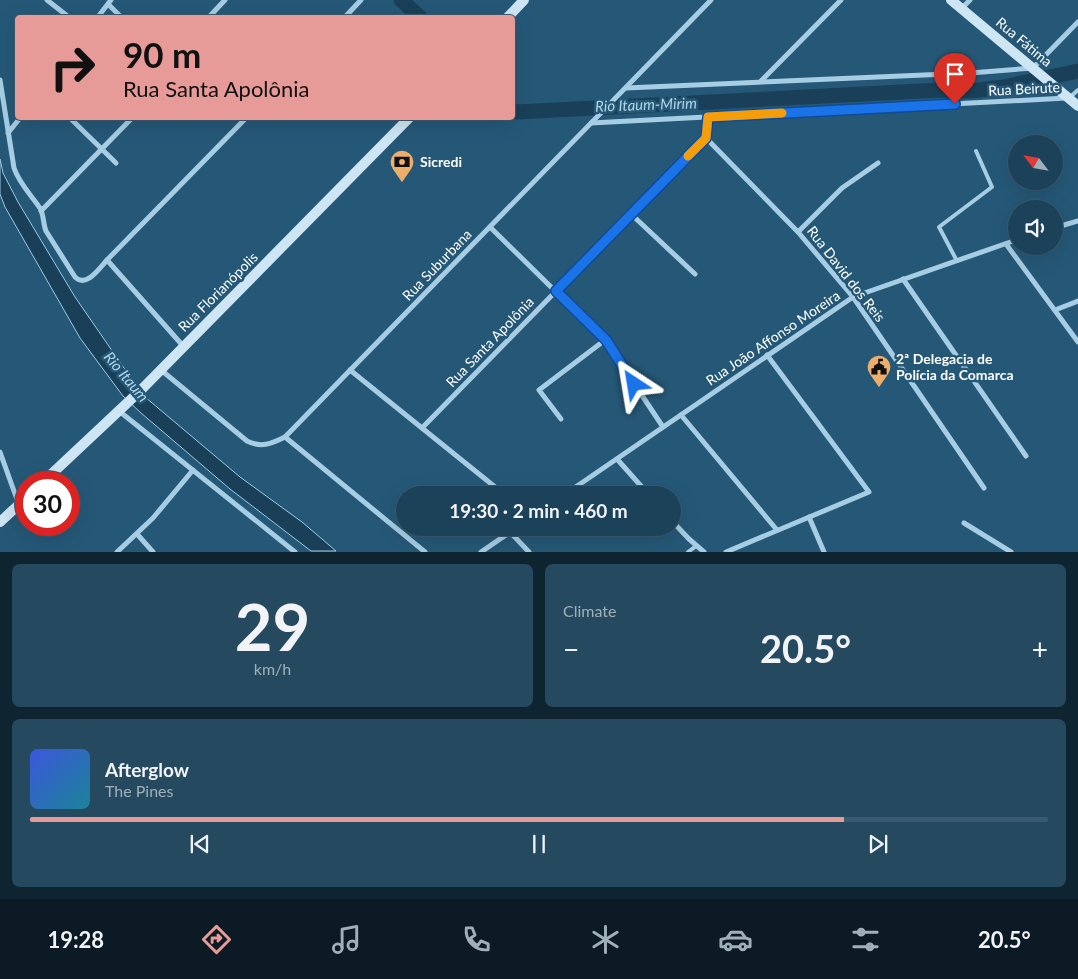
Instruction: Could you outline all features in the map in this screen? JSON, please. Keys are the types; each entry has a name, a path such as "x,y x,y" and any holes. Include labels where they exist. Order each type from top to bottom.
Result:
{"main road":[{"path":"510,15 524,0"},
{"name":"Rua Fátima","path":"951,0 1078,106"},
{"name":"Rua Florianópolis","path":"55,471 129,402 407,120"},
{"path":"0,522 15,508"}],"street":[{"path":"47,0 66,15"},
{"path":"211,15 225,0"},
{"path":"347,15 361,0"},
{"name":"Rua Suburbana","path":"161,370 247,441 253,444 266,445 285,437 711,0"},
{"path":"761,82 841,0"},
{"path":"962,8 970,0"},
{"path":"99,15 109,2 120,15"},
{"path":"625,89 970,73 1033,68 1078,22"},
{"path":"0,80 16,173 41,211 46,231 79,281 85,281 108,260 244,120"},
{"name":"Rua Beirute","path":"591,123 1069,98"},
{"path":"706,138 708,117"},
{"path":"8,133 18,120"},
{"path":"72,120 116,163"},
{"path":"41,211 130,120"},
{"name":"Rua Santa Apolônia","path":"422,428 706,138"},
{"name":"Rua David dos Reis","path":"706,138 798,232 853,297 984,488"},
{"path":"798,232 842,188 878,163"},
{"path":"631,214 695,274"},
{"path":"1063,225 1078,221"},
{"path":"490,227 606,340 663,427"},
{"path":"1006,244 1078,342"},
{"name":"Rua João Affonso Moreira","path":"577,486 853,297 1006,244"},
{"path":"108,260 184,347"},
{"path":"903,280 1026,456"},
{"path":"1055,310 1078,302"},
{"path":"561,419 539,390 606,340"},
{"path":"726,552 869,492 768,355"},
{"path":"350,370 494,486"},
{"path":"119,411 295,552"},
{"path":"681,414 777,530"},
{"path":"285,437 424,552"},
{"path":"0,452 15,486"},
{"path":"617,459 642,486"},
{"path":"117,552 167,504 194,470"},
{"path":"809,517 824,552"},
{"path":"964,523 1011,552"},
{"path":"681,530 704,552"},
{"path":"137,534 153,552"},
{"path":"481,552 504,536"},
{"path":"514,536 529,552"}],"lane":[{"path":"1069,98 1078,90"},
{"path":"956,261 939,227 992,188 976,150"},
{"path":"688,552 696,546"}],"water":[{"name":"Rio Itaum","path":"0,159 3,173 18,202 75,297 145,397 240,477 302,522 336,551 311,551 230,489 123,396 80,338 5,207 0,194"}],"waterway":[{"name":"Rio Itaum-Mirim","path":"401,0 418,15"},
{"name":"Rio Itaum-Mirim","path":"515,111 940,90 971,91 1003,87 1078,71"}],"slow traffic":[{"path":"688,156 706,138 708,117 782,113"}],"place":[{"name":"Sicredi","path":"402,183"},
{"name":"2ª Delegacia de Polícia da Comarca","path":"879,388"}],"route":[{"path":"634,384 606,340 556,291 706,138 708,117 955,104"}]}
